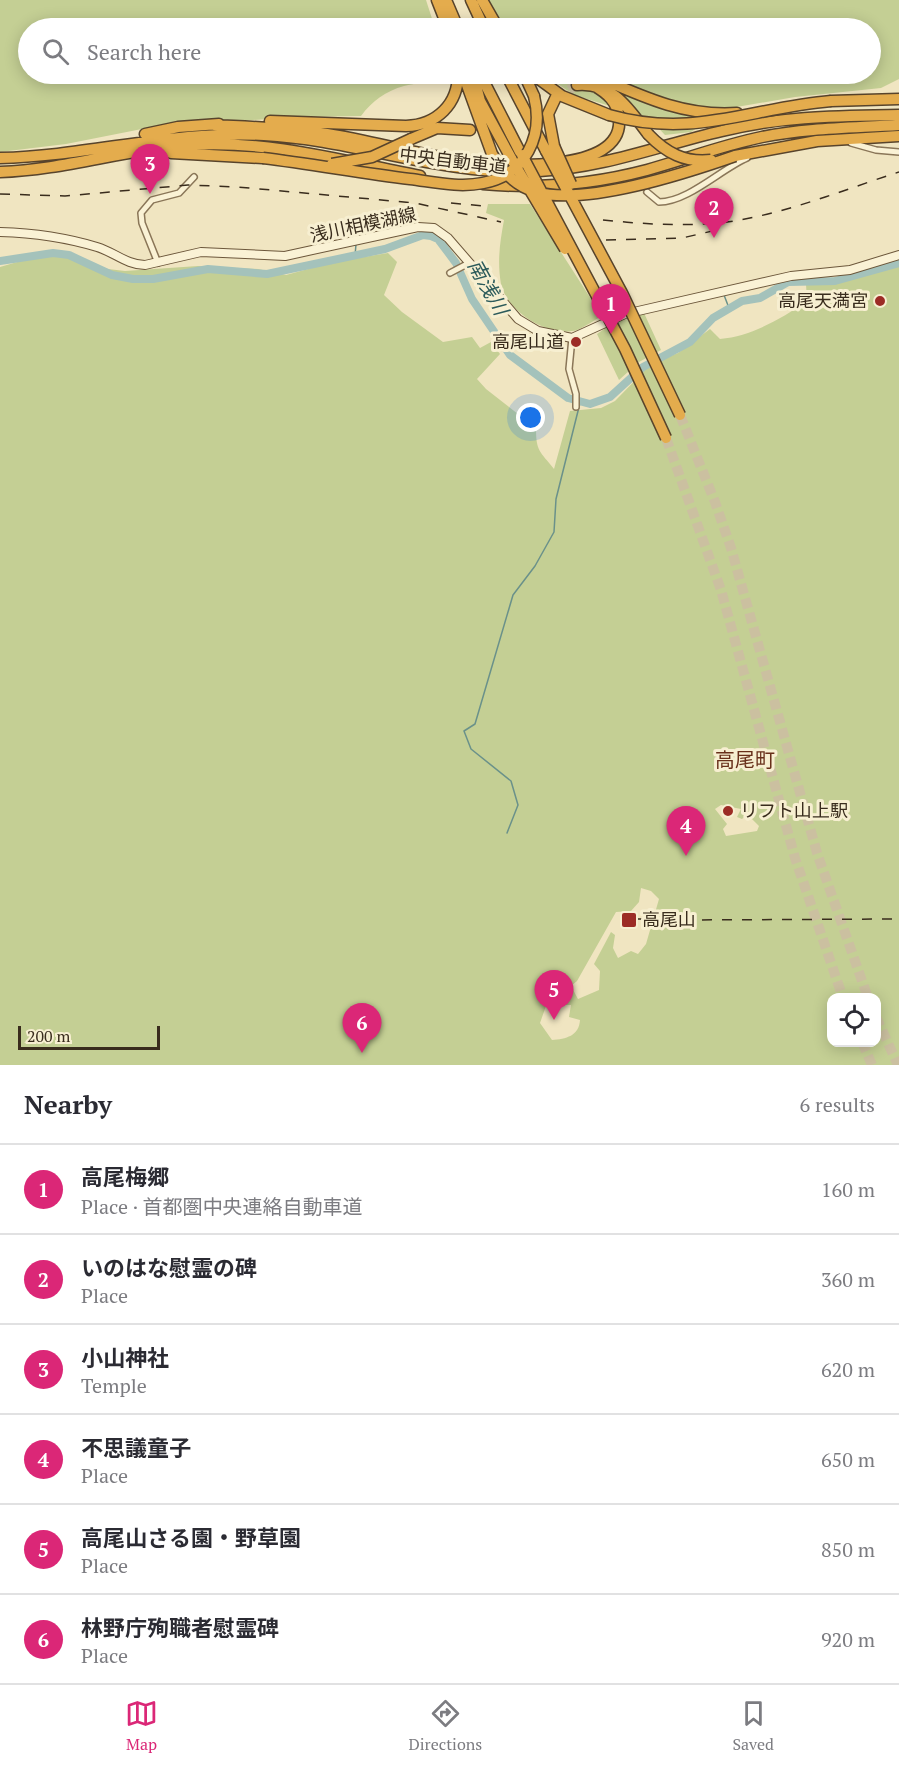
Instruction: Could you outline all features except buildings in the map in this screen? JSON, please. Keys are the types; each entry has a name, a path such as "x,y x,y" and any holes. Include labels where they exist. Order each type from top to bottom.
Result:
{"highway":[{"path":"437,0 444,18"},
{"path":"446,0 454,18"},
{"path":"471,0 479,18"},
{"path":"482,0 492,18"},
{"path":"39,156 178,127 285,121 406,126 421,124 439,116 450,104 458,84"},
{"path":"464,84 492,154 504,173 519,184 536,192 556,195 597,191 654,180 735,156"},
{"path":"480,84 511,154 604,310 666,438"},
{"path":"512,84 550,149 680,415"},
{"path":"62,165 177,153 302,163 443,184 473,185 491,182 512,171 523,160 533,144 537,119 534,96 529,84"},
{"path":"545,84 561,96 609,115 647,123 683,125 713,122 806,103"},
{"path":"616,84 675,108 728,114 806,103 899,99"},
{"path":"577,85 593,85 617,96 648,134 669,153 684,159 709,161 817,141 899,136"},
{"path":"355,143 478,163 536,164 582,159 607,148 619,126 615,105 609,96 593,85"},
{"path":"550,149 548,114 556,97"},
{"name":"中央自動車道","path":"0,158 39,156 192,135 261,135 331,139 466,169 537,171 609,162 759,123 808,117 899,115"},
{"path":"213,125 289,129 331,139"},
{"name":"中央自動車道","path":"0,172 62,165 135,151 199,145 264,146 318,154 460,182 507,185 558,184 627,174 764,137 817,129 899,125"},
{"path":"302,163 354,162 385,153 437,128 470,130"},
{"path":"490,140 511,154"}],"main road":[{"name":"浅川相模湖線","path":"0,232 50,234 104,249 136,265 159,263 201,252 285,256 384,233 426,226 440,231 466,265 518,319 548,335 572,338"},
{"path":"572,338 625,314 791,276 850,270 899,255"}],"street":[{"path":"647,192 659,202 669,201 747,158 798,149 849,143 876,150 899,152"},
{"path":"159,263 142,223 141,213 152,200 185,189 194,177"},
{"path":"450,273 466,265"},
{"path":"572,338 569,369 576,397 576,407"}],"green space":[{"path":"0,0 426,0 432,18 18,18 18,84 412,84 385,94 361,116 297,117 152,127 66,144 0,152"},
{"path":"489,0 899,0 899,79 881,88 795,97 725,109 691,132 665,135 649,118 574,95 558,84 881,84 881,18 497,18"},
{"path":"488,204 530,204 602,316 580,329 566,331 542,326 520,313 511,304 501,284 499,267 504,220 486,213"},
{"path":"388,253 397,262 384,295 402,312 443,342 472,337 480,348 491,342 500,354 477,379 486,389 536,428 538,447 554,469 570,411 601,408 615,401 651,364 678,353 710,329 720,339 755,330 776,320 807,301 806,284 826,284 899,261 899,1065 0,1065 0,267 31,258 63,256 91,267 125,271 198,266 258,269 286,275 334,262","holes":["721,805 741,809 737,817 742,819 747,814 759,826 757,831 726,836 723,829 727,824 715,809","641,888 651,891 659,899 646,944 638,954 631,951 618,958 613,948 615,935 611,932 594,964 600,971 599,990 578,999 571,986 577,981 616,912 631,911 639,902","558,1001 561,1005 571,1005 569,1017 580,1020 577,1030 571,1036 552,1040 540,1023 547,1003"]},
{"path":"644,313 661,350 639,362 619,380 597,334 610,325"}],"waterway":[{"path":"356,237 357,220"},
{"name":"南浅川","path":"0,261 53,253 69,255 112,275 133,279 153,279 208,269 267,274 385,249 423,235 431,236 438,239 456,263 472,299 510,355 568,398 590,404 610,397 643,367 690,342 713,318 742,301 760,298 788,282 835,281 899,263"},
{"path":"355,256 356,244"},
{"path":"724,295 729,308"},
{"path":"507,833 518,805 511,781 471,749 464,731 475,724 513,595 535,566 554,532 556,499 580,403"}],"tunnel":[{"path":"556,97 577,85"},
{"path":"680,415 731,548 817,853 866,993"},
{"path":"666,438 721,590 795,858 841,993"},
{"path":"881,1028 898,1065"},
{"path":"864,1047 872,1065"}],"railway":[{"path":"603,220 665,224 727,222 814,201 899,172"},
{"path":"0,194 65,196 188,185 238,187 415,203 501,222"},
{"path":"451,203 485,206"},
{"path":"606,240 682,238 721,229"},
{"path":"635,919 648,919"},
{"path":"682,920 899,919"}],"place":[{"name":"小山神社","path":"150,194"},
{"name":"いのはな慰霊の碑","path":"714,238"},
{"name":"高尾天満宮","path":"880,301"},
{"name":"高尾梅郷","path":"611,334"},
{"name":"高尾山道","path":"576,342"},
{"name":"リフト山上駅","path":"728,811"},
{"name":"不思議童子","path":"686,856"},
{"name":"高尾山","path":"629,920"},
{"name":"高尾山さる園・野草園","path":"554,1020"},
{"name":"林野庁殉職者慰霊碑","path":"362,1053"}],"district":[{"name":"高尾町","path":"745,760"}]}
